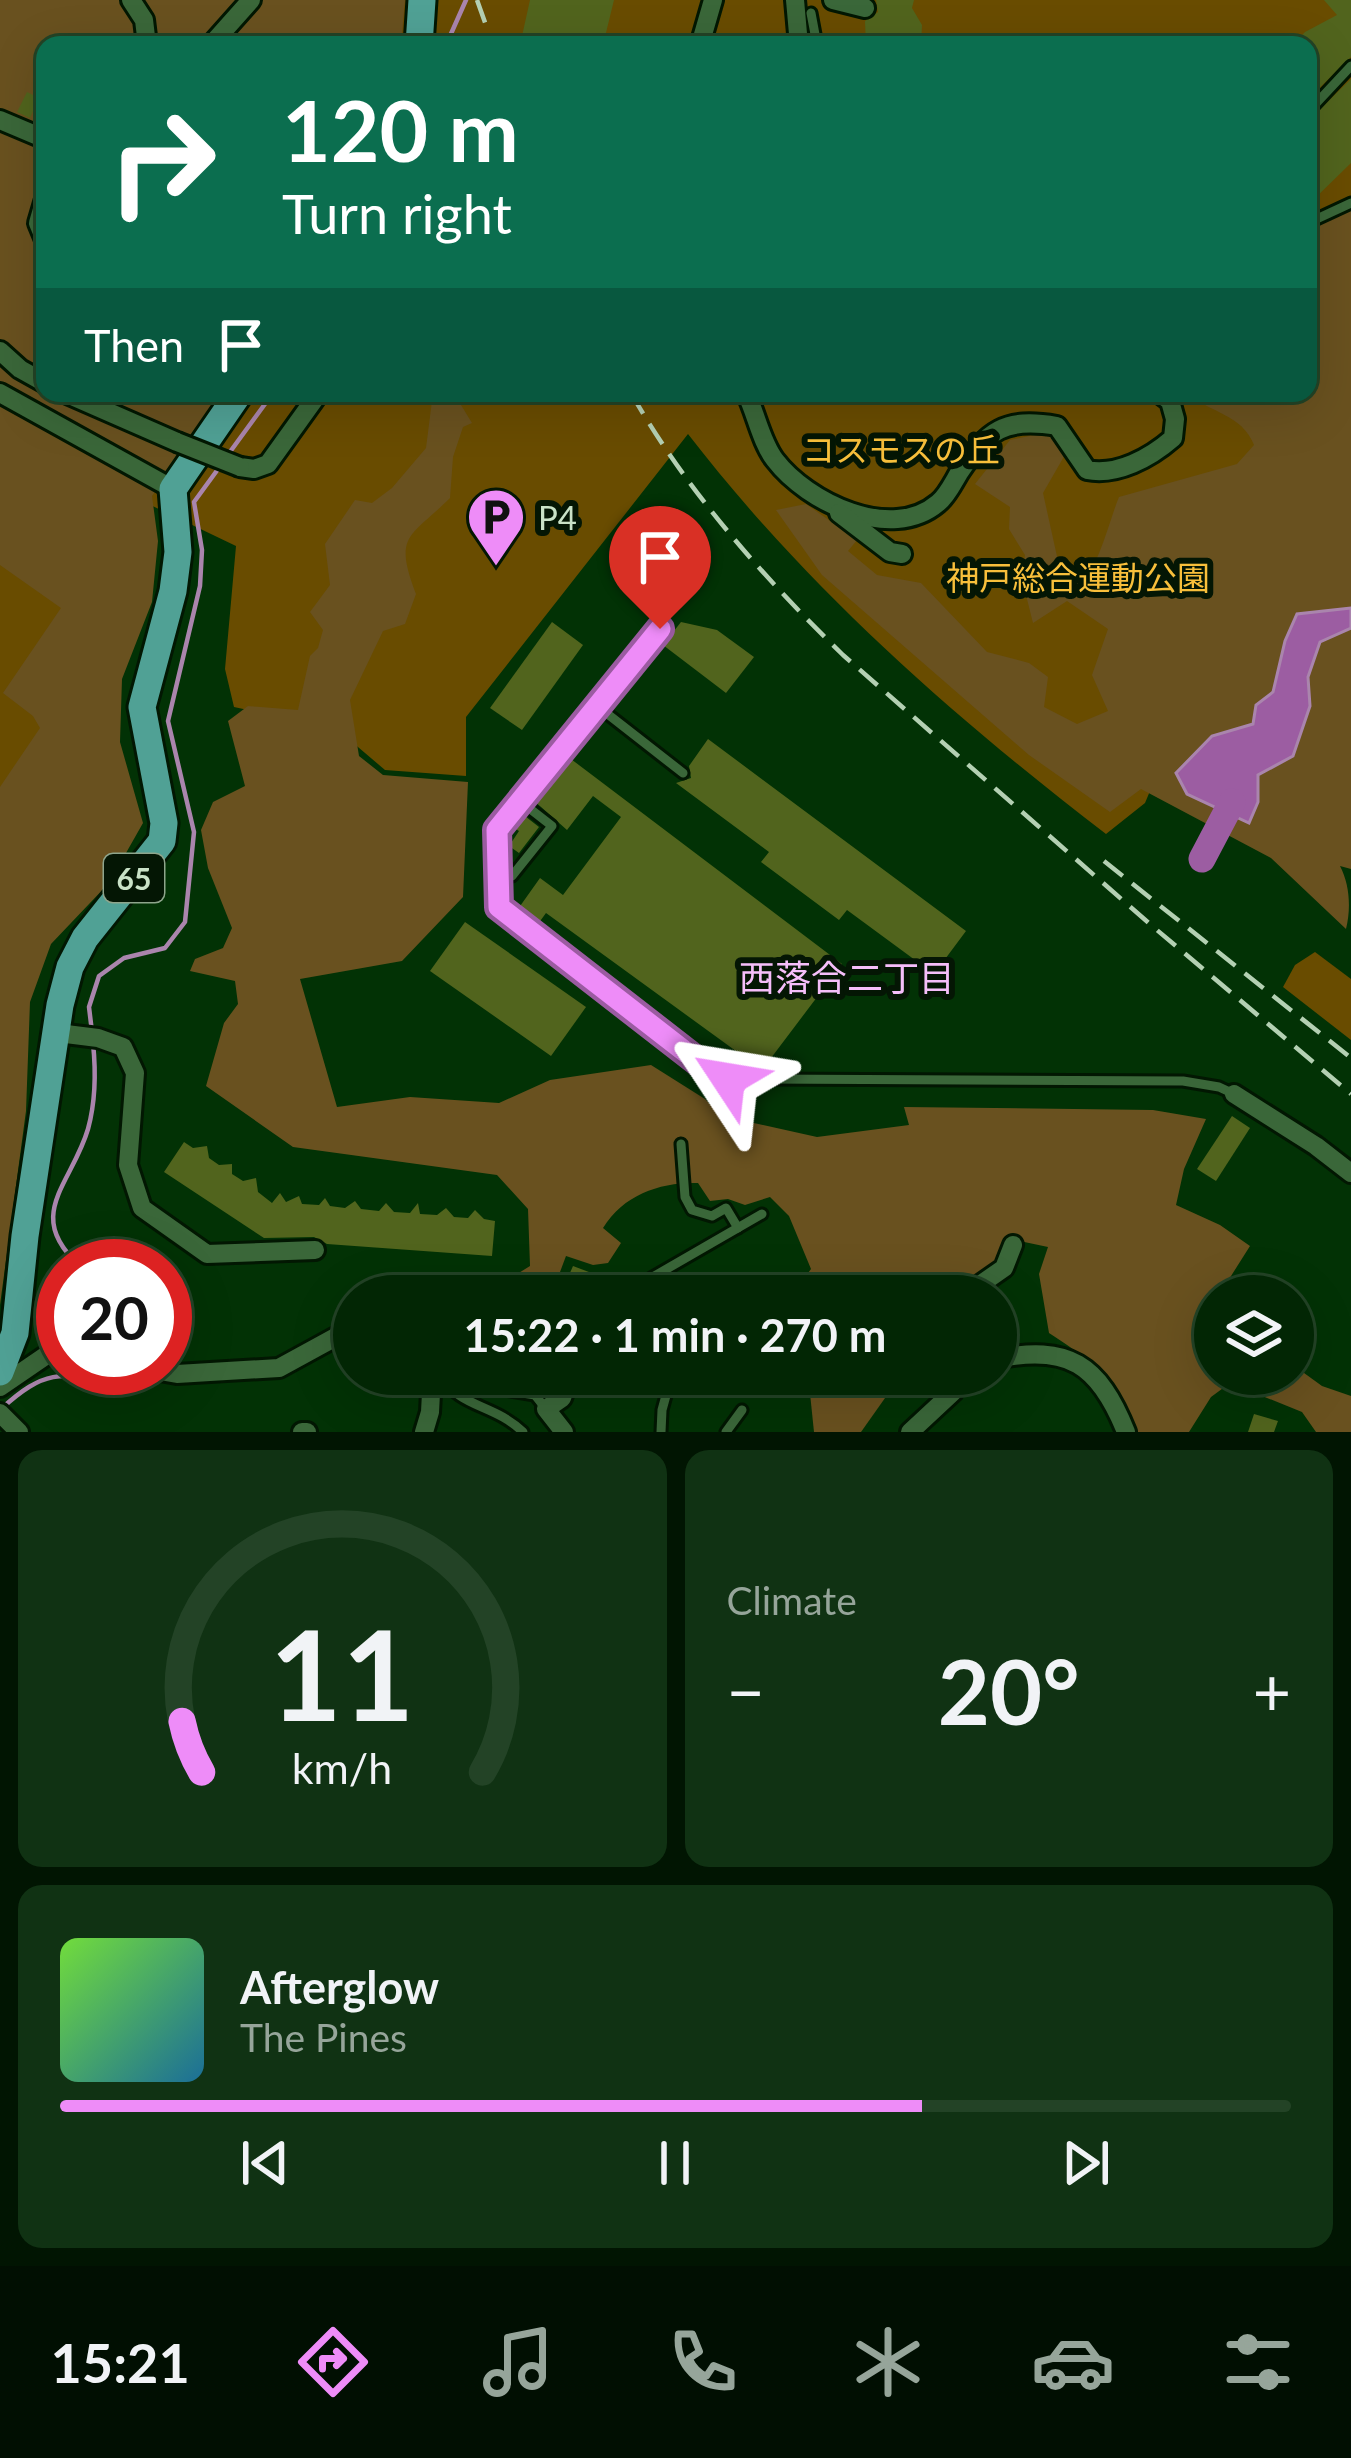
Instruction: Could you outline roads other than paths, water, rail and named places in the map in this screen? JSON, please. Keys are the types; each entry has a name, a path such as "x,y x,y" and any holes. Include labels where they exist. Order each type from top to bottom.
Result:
{"main road":[{"path":"420,36 422,0"},
{"path":"173,490 233,402"},
{"name":"65","path":"0,1372 15,1333 25,1236 63,1034 70,967 85,938 162,841 164,823 142,707 173,591 178,552 173,490"}],"street":[{"path":"131,0 137,3 146,36"},
{"path":"219,36 251,0"},
{"path":"703,36 713,0"},
{"path":"833,0 866,8"},
{"path":"0,121 36,136"},
{"path":"36,376 6,357 2,394 173,490"},
{"path":"85,402 239,467 254,469 268,464 313,402"},
{"path":"750,402 772,458 879,544 902,554"},
{"path":"830,506 892,519 920,514 943,498 976,448 1009,424 1057,427 1087,470 1104,473 1155,454 1173,438 1170,402"},
{"path":"63,1034 123,1047 135,1073 128,1166 142,1208 207,1254 315,1250"},
{"path":"1234,1094 1316,1145 1351,1173"},
{"path":"994,1275 1004,1268 1013,1245"},
{"path":"192,1373 279,1368 333,1338"},
{"path":"1017,1355 1061,1353 1094,1377 1126,1432"},
{"path":"0,1388 36,1363"},
{"path":"424,1432 433,1395"},
{"path":"563,1395 546,1409 564,1432"},
{"path":"910,1432 950,1395"}],"lane":[{"path":"803,7 814,36"},
{"path":"1317,102 1351,66"},
{"path":"1317,219 1351,203"},
{"path":"660,629 497,830 499,907 722,1077 1183,1081 1234,1094"},
{"path":"596,705 683,773"},
{"path":"498,877 512,876 552,826 520,801"},
{"path":"681,1144 685,1197 692,1210 712,1216 727,1208 738,1228"},
{"path":"655,1275 762,1214"},
{"path":"458,1395 494,1409 523,1432"},
{"path":"535,1395 546,1409"},
{"path":"662,1432 666,1395"},
{"path":"726,1432 742,1410"}],"waterway":[{"path":"450,36 466,0"},
{"path":"227,456 266,402"},
{"path":"92,1032 89,1007 99,976 124,958 165,948 185,922 194,832 168,721 200,586 202,550 194,502 221,465"},
{"path":"1202,859 1232,802"},
{"path":"59,1239 53,1215 57,1199 91,1118 93,1043"},
{"path":"1,1409 36,1384"}],"railway":[{"path":"477,0 490,36"},
{"path":"636,402 676,464 728,531 843,655 1351,1094"},
{"path":"1104,861 1351,1058"}],"place":[{"name":"P4","path":"496,568"}],"district":[{"name":"西落合二丁目","path":"847,977"}],"park label":[{"name":"コスモスの丘","path":"901,449"},
{"name":"神戸総合運動公園","path":"1078,577"}]}
